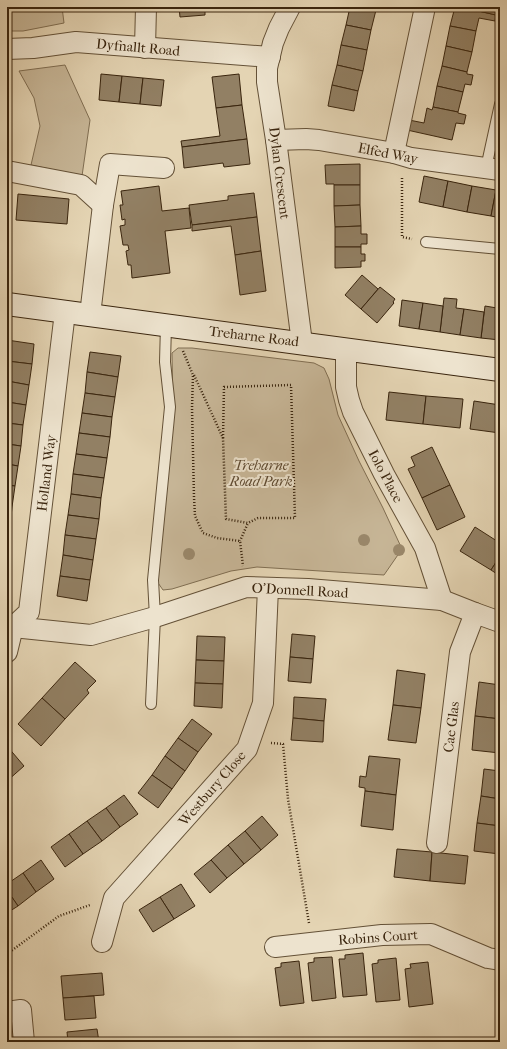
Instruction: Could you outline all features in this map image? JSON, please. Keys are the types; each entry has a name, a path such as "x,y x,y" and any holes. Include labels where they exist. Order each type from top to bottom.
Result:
{"street":[{"path":"145,48 146,7"},
{"name":"Dylan Crescent","path":"290,7 273,43 268,68 268,82 302,343"},
{"path":"394,153 425,7"},
{"name":"Dyfnallt Road","path":"7,48 33,48 76,42 270,57"},
{"name":"Elfed Way","path":"276,140 319,140 394,153 411,158 493,169"},
{"path":"90,315 103,205 110,164 164,168"},
{"path":"7,171 81,185 103,205"},
{"name":"Treharne Road","path":"7,304 500,370"},
{"name":"Holland Way","path":"10,626 29,612 65,312"},
{"name":"Iolo Place","path":"346,349 346,387 348,400 384,474 425,548 442,600"},
{"name":"O'Donnell Road","path":"10,626 91,635 156,617 246,587 308,589 442,600 500,622"},
{"name":"Westbury Close","path":"102,942 114,898 247,749 263,703 268,588"},
{"name":"Cae Glas","path":"437,843 460,652 475,613"},
{"path":"7,652 10,626"},
{"name":"Robins Court","path":"275,948 382,935 431,934 488,958 500,960"},
{"path":"7,1012 21,1010 24,1042"}],"lane":[{"path":"493,169 500,104"},
{"path":"426,242 500,249"},
{"path":"151,704 156,617 153,580 170,407 165,362 175,326"}],"path":[{"path":"394,153 402,166 402,237 426,242"},
{"path":"175,326 181,348 223,438"},
{"path":"193,375 192,408 195,516 203,533 217,538 240,541"},
{"path":"291,385 295,518 258,518 248,523 226,519 223,438 224,387 291,385"},
{"path":"246,587 240,541 248,523"},
{"path":"249,742 283,744 288,799 312,943"},
{"path":"7,954 59,916 114,898"}],"green space":[{"path":"7,7 62,7 64,23 23,31 7,31"},
{"path":"65,65 90,120 82,176 31,165 40,126 34,98 19,71"},
{"name":"Treharne Road Park","path":"178,348 192,348 314,363 324,368 329,379 338,415 402,549 384,575 257,567 231,571 172,589 163,590 156,580 173,410 172,353"}],"building":[{"path":"179,7 205,7 205,15 180,17"},
{"path":"350,7 361,7 376,10 371,30 346,25"},
{"path":"455,7 496,15 495,21 479,18 476,31 450,26"},
{"path":"461,7 486,7 498,9 496,15"},
{"path":"346,25 371,30 367,50 341,45"},
{"path":"450,26 476,31 472,52 446,46"},
{"path":"341,45 367,50 363,71 337,65"},
{"path":"446,46 472,52 467,72 442,66"},
{"path":"337,65 363,71 358,91 332,85"},
{"path":"442,66 467,72 467,74 473,75 471,85 465,84 463,92 437,86"},
{"path":"101,74 122,76 119,102 99,100"},
{"path":"239,74 242,105 216,108 212,77"},
{"path":"122,76 143,78 140,104 119,102"},
{"path":"143,78 164,80 161,106 140,104"},
{"path":"332,85 358,91 354,111 328,106"},
{"path":"437,86 463,92 458,112 433,107"},
{"path":"242,105 247,139 182,147 181,141 220,136 216,108"},
{"path":"433,107 466,115 464,124 456,123 452,140 407,130 409,120 424,123 427,108 432,110"},
{"path":"247,139 250,164 224,167 223,163 184,168 182,147"},
{"path":"360,164 360,185 326,184 325,165"},
{"path":"424,176 448,181 443,207 419,202"},
{"path":"448,181 472,186 467,212 443,207"},
{"path":"334,185 360,185 360,205 334,206"},
{"path":"159,186 162,211 189,208 191,228 165,231 170,273 132,278 131,265 128,265 126,251 129,250 128,245 123,245 120,226 125,225 125,219 122,220 120,205 123,205 121,191"},
{"path":"472,186 496,190 491,216 467,212"},
{"path":"496,190 500,191 500,218 491,216"},
{"path":"254,193 257,217 192,225 189,205 228,200 228,196"},
{"path":"18,194 69,199 67,224 16,220"},
{"path":"360,205 361,226 335,227 334,206"},
{"path":"257,217 261,251 235,255 231,226 192,231 192,225"},
{"path":"361,226 361,234 367,234 367,244 361,244 361,247 335,247 335,227"},
{"path":"335,247 361,247 361,254 365,254 365,261 361,261 361,267 335,268"},
{"path":"261,251 266,291 240,295 235,255"},
{"path":"362,275 378,289 361,309 345,295"},
{"path":"380,287 395,299 393,302 394,303 377,323 361,309"},
{"path":"444,298 457,299 456,308 464,309 460,335 440,332"},
{"path":"402,300 423,303 419,329 399,326"},
{"path":"423,303 443,306 440,332 419,329"},
{"path":"485,306 497,308 496,313 500,313 500,340 481,338"},
{"path":"464,309 484,312 481,338 460,335"},
{"path":"7,340 34,344 32,364 7,361"},
{"path":"90,352 121,356 118,377 87,372"},
{"path":"7,361 32,364 29,385 7,381"},
{"path":"87,372 118,377 115,397 85,393"},
{"path":"7,381 29,385 26,405 7,402"},
{"path":"389,392 426,396 423,424 386,420"},
{"path":"85,393 115,397 112,417 82,413"},
{"path":"426,396 463,399 460,428 423,424"},
{"path":"474,401 500,405 500,433 470,429"},
{"path":"7,402 26,405 23,425 7,423"},
{"path":"82,413 112,417 110,437 79,433"},
{"path":"7,423 23,425 21,446 7,444"},
{"path":"79,433 110,437 107,458 76,454"},
{"path":"7,444 21,446 18,466 7,464"},
{"path":"432,447 450,485 422,498 408,469 415,466 411,457"},
{"path":"76,454 107,458 104,478 73,474"},
{"path":"7,464 18,466 15,486 7,485"},
{"path":"73,474 104,478 101,498 71,494"},
{"path":"7,485 15,486 12,507 7,506"},
{"path":"450,485 465,517 437,530 422,498"},
{"path":"71,494 101,498 99,519 68,515"},
{"path":"7,506 12,507 10,527 7,527"},
{"path":"68,515 99,519 96,539 65,535"},
{"path":"475,527 500,543 500,556 491,570 460,551"},
{"path":"65,535 96,539 93,560 63,555"},
{"path":"63,555 93,560 90,580 60,576"},
{"path":"500,556 500,576 491,570"},
{"path":"60,576 90,580 87,601 57,596"},
{"path":"292,634 315,636 313,659 290,657"},
{"path":"197,636 225,637 224,661 196,660"},
{"path":"290,657 313,659 311,683 288,681"},
{"path":"196,660 224,661 223,684 195,683"},
{"path":"75,662 96,681 87,690 89,693 65,719 42,698"},
{"path":"397,670 425,674 421,708 393,705"},
{"path":"479,682 500,685 500,719 475,716"},
{"path":"195,683 223,684 222,708 194,706"},
{"path":"294,697 326,699 324,721 293,718"},
{"path":"42,698 65,719 41,746 18,724"},
{"path":"393,705 421,708 416,743 388,740"},
{"path":"475,716 500,719 500,753 472,750"},
{"path":"293,718 324,721 323,742 291,740"},
{"path":"192,719 212,734 198,752 178,738"},
{"path":"178,738 198,752 185,771 165,756"},
{"path":"7,746 24,766 7,781"},
{"path":"165,756 185,771 172,789 152,775"},
{"path":"369,756 400,759 396,795 365,791 365,788 359,787 360,776 366,777"},
{"path":"484,769 500,771 500,799 481,796"},
{"path":"152,775 172,789 158,808 138,793"},
{"path":"365,791 396,795 393,830 361,826"},
{"path":"124,795 138,814 120,827 106,808"},
{"path":"481,796 500,799 500,826 477,823"},
{"path":"106,808 120,827 102,841 87,821"},
{"path":"262,816 278,835 261,850 245,831"},
{"path":"87,821 102,841 83,854 69,834"},
{"path":"477,823 500,826 500,854 474,851"},
{"path":"245,831 261,850 244,864 228,845"},
{"path":"69,834 83,854 65,867 51,847"},
{"path":"228,845 244,864 227,878 211,860"},
{"path":"397,849 432,852 430,881 394,877"},
{"path":"432,852 468,856 465,884 430,881"},
{"path":"41,860 54,879 36,892 23,873"},
{"path":"211,860 227,878 210,893 194,874"},
{"path":"23,873 36,892 18,906 7,890 7,884"},
{"path":"181,884 195,906 174,919 160,897"},
{"path":"7,890 18,906 7,913"},
{"path":"160,897 174,919 153,932 139,910"},
{"path":"363,953 367,995 343,997 339,959 345,959 345,955"},
{"path":"332,957 336,998 312,1001 308,963 314,962 314,958"},
{"path":"396,958 400,1000 376,1002 372,964 378,963 378,960"},
{"path":"299,961 304,1003 280,1006 275,968 281,967 281,963"},
{"path":"428,962 433,1004 409,1007 405,969 411,968 410,964"},
{"path":"102,973 104,995 63,998 61,976"},
{"path":"94,996 96,1018 65,1020 63,998"},
{"path":"97,1029 99,1042 68,1042 67,1032"}]}
